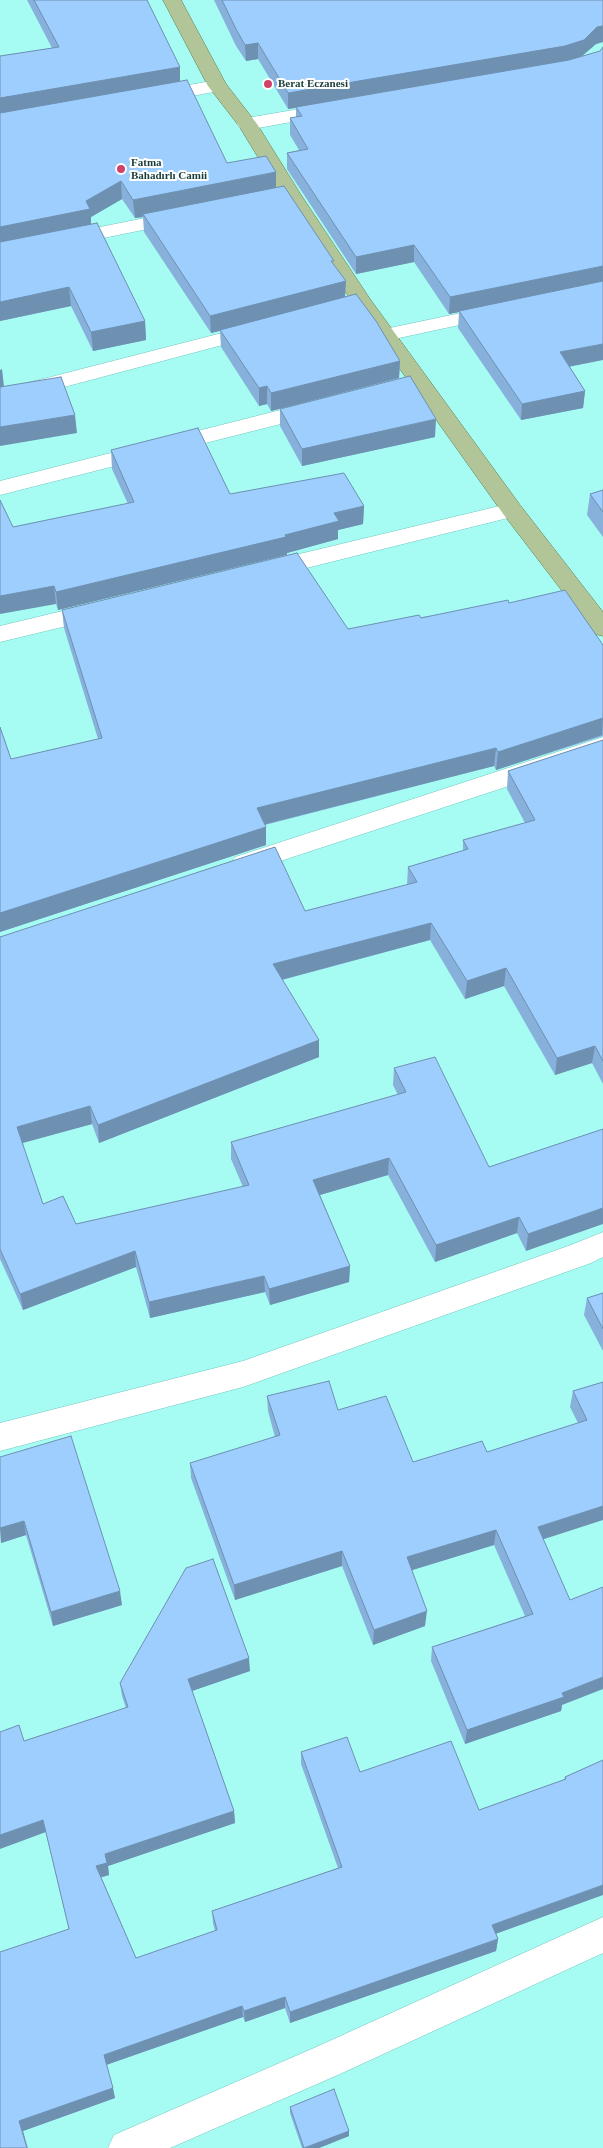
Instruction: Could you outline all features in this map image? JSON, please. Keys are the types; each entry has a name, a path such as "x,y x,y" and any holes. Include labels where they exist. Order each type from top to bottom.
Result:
{"main road":[{"path":"172,0 217,86 247,124 281,197 353,305 386,335 410,384 512,510 603,628"}],"street":[{"path":"142,99 217,86"},
{"path":"247,124 354,105"},
{"path":"0,253 194,214"},
{"path":"386,335 508,310"},
{"path":"0,397 276,324"},
{"path":"0,488 334,403"},
{"path":"242,576 512,510"},
{"path":"0,634 116,606"},
{"path":"221,872 603,746"},
{"path":"0,1437 243,1374 581,1254 603,1244"},
{"path":"127,2148 328,2061 603,1934"}],"building":[{"path":"34,0 147,0 180,67 0,98 0,56 59,47"},
{"path":"222,0 603,0 603,26 597,27 584,40 565,46 288,93 258,43 245,45"},
{"path":"603,47 603,266 450,297 414,245 356,257 287,153 308,149 290,118 302,116 296,107 569,60 600,51"},
{"path":"187,80 227,163 266,156 276,172 133,200 121,181 86,201 90,209 0,227 0,113"},
{"path":"284,186 334,261 331,261 346,281 210,316 143,214"},
{"path":"97,223 145,321 91,332 69,287 0,302 0,242"},
{"path":"603,281 603,344 560,352 585,391 522,404 459,311"},
{"path":"356,294 376,321 400,361 271,393 267,386 259,388 220,330"},
{"path":"410,376 436,419 302,449 280,409"},
{"path":"61,377 75,415 0,427 0,387"},
{"path":"198,428 230,494 344,473 364,506 334,513 339,521 285,535 286,537 56,592 54,586 0,596 0,500 13,527 134,502 111,450"},
{"path":"603,490 603,512 590,494"},
{"path":"297,553 348,629 419,615 421,618 508,600 509,603 565,590 603,645 603,718 498,752 496,748 257,808 266,827 0,913 0,727 11,759 102,738 62,610"},
{"path":"603,740 603,1061 595,1046 557,1058 506,968 467,981 431,923 273,964 319,1040 98,1125 90,1106 17,1127 43,1204 63,1196 76,1224 249,1185 231,1142 406,1092 394,1068 435,1057 489,1167 603,1129 603,1208 528,1234 519,1217 436,1245 389,1158 313,1180 350,1266 269,1289 264,1276 149,1302 135,1251 20,1294 0,1249 0,937 275,847 305,911 417,882 408,867 468,849 463,840 535,820 508,771"},
{"path":"603,1293 603,1329 587,1298"},
{"path":"329,1381 338,1410 386,1396 413,1462 482,1441 487,1452 587,1420 573,1391 603,1382 603,1506 538,1527 570,1600 603,1587 603,1677 562,1693 564,1697 467,1730 432,1647 533,1614 496,1530 407,1557 427,1611 374,1630 342,1551 234,1585 190,1463 280,1435 267,1396"},
{"path":"71,1436 120,1591 51,1612 24,1521 0,1528 0,1457"},
{"path":"213,1559 249,1658 188,1679 234,1811 105,1854 107,1863 96,1866 136,1958 217,1930 212,1911 342,1867 301,1752 347,1737 360,1772 451,1741 479,1810 566,1779 565,1777 603,1760 603,1885 492,1925 498,1939 290,2012 285,1997 244,2011 242,2006 104,2055 113,2088 19,2121 27,2148 0,2148 0,1952 69,1929 43,1820 0,1835 0,1732 19,1725 24,1741 128,1707 120,1683 186,1568"},
{"path":"334,2089 349,2131 304,2148 290,2107"}],"place":[{"name":"Berat Eczanesi","path":"268,84"},
{"name":"Fatma Bahadırlı Camii","path":"121,169"}]}
